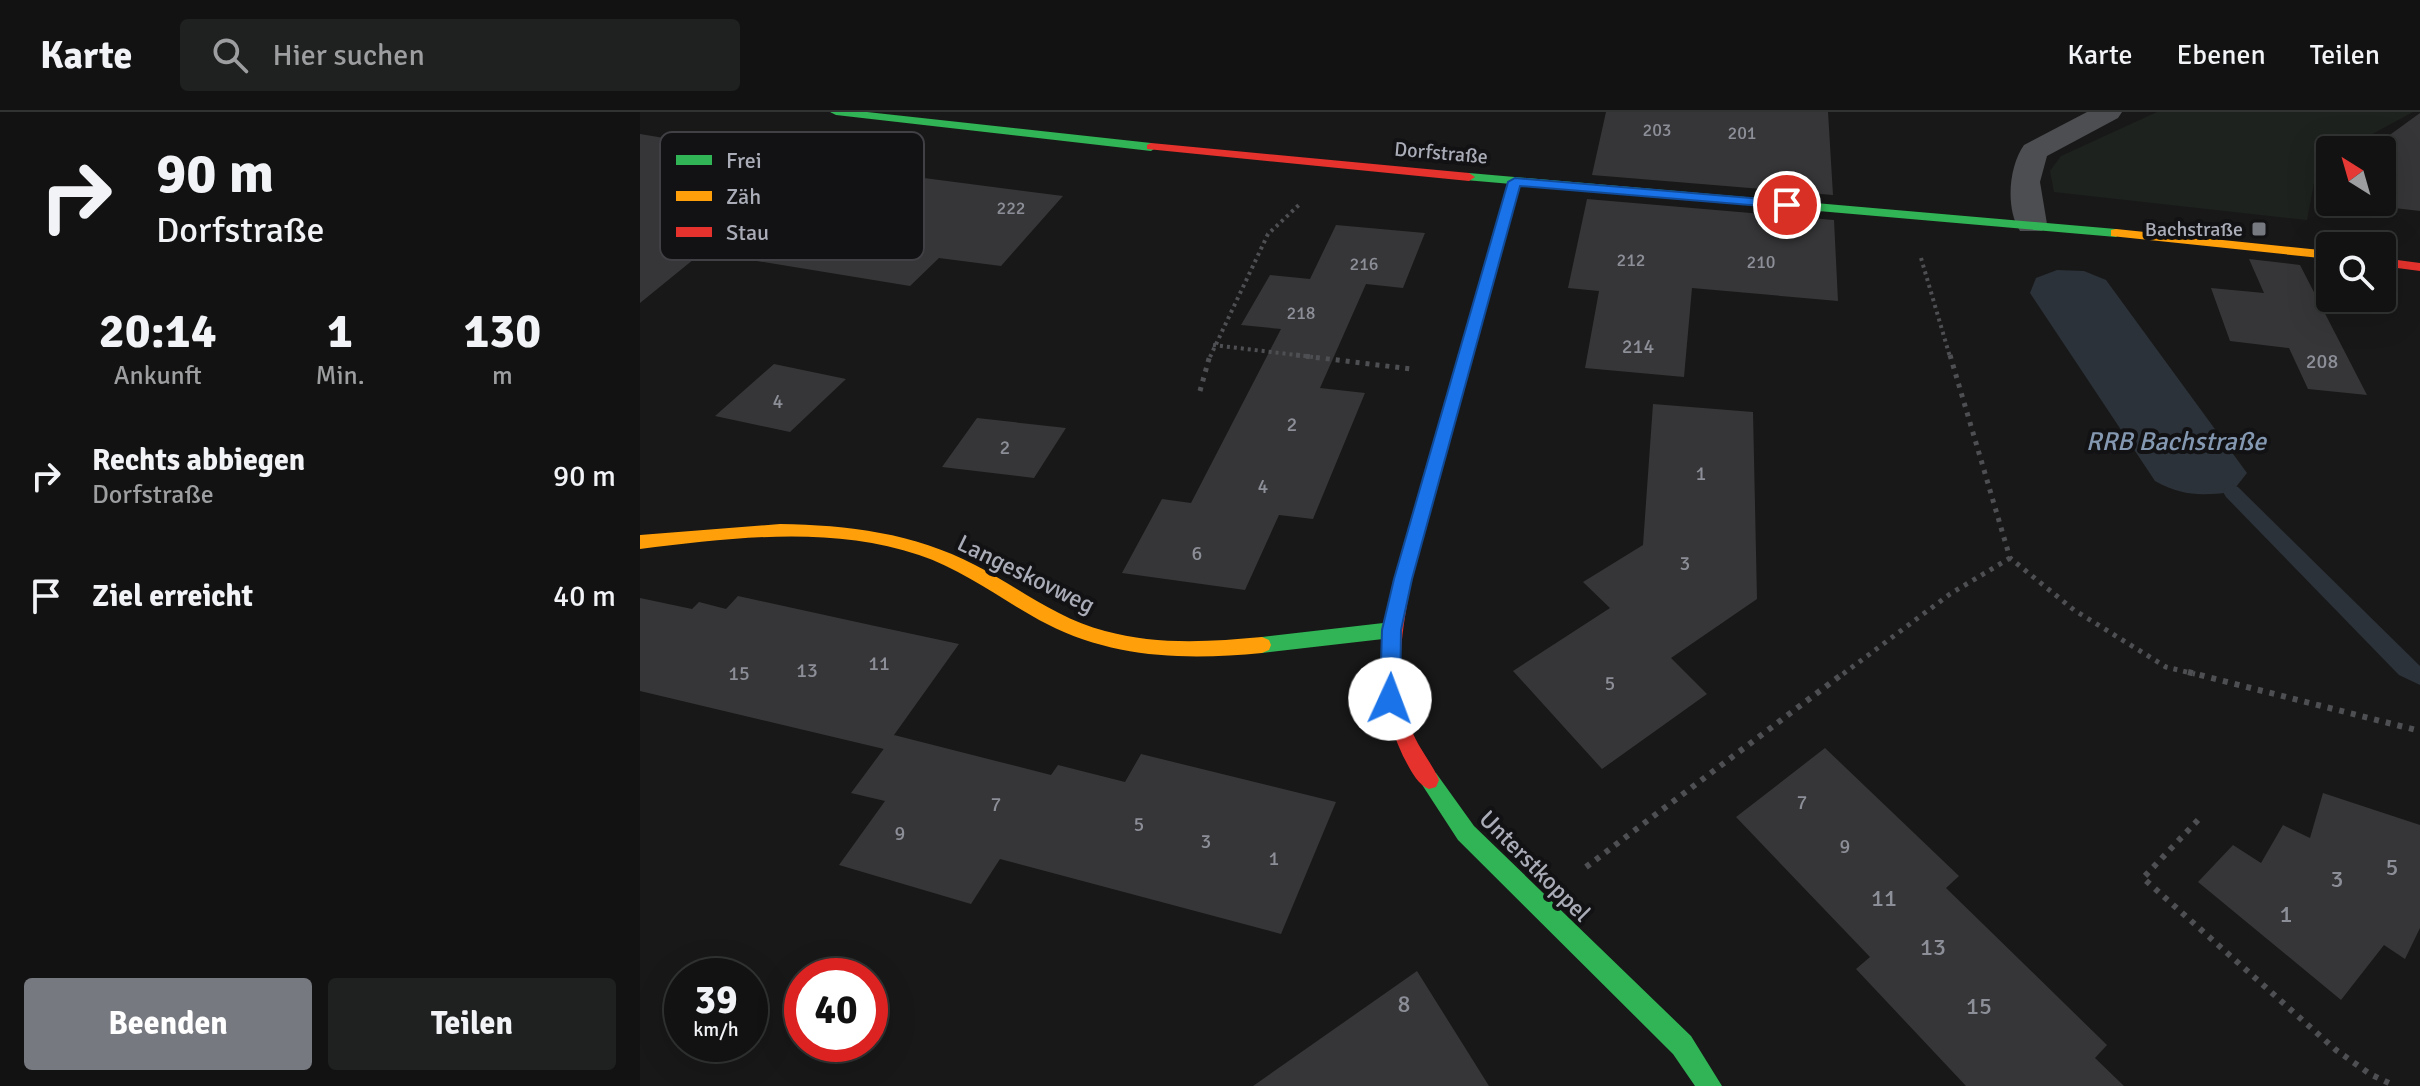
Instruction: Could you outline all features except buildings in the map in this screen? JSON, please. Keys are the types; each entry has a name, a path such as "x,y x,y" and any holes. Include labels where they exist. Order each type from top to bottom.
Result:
{"street":[{"name":"Dorfstraße","path":"836,112 1017,134 1515,182 2031,224 2316,254"},
{"path":"2031,224 2025,182 2034,151 2108,112"},
{"name":"Unterstkoppel","path":"1515,182 1459,375 1392,630 1390,699 1414,759 1466,833 1682,1045 1710,1086"},
{"path":"2396,264 2420,267"},
{"name":"Langeskovweg","path":"640,542 734,531 836,532 919,548 991,582 1056,620 1121,645 1212,651 1392,630"}],"path":[{"path":"1200,391 1213,345 1268,234 1310,194"},
{"path":"1908,215 2010,558 2074,610 2166,667 2420,731"},
{"path":"1213,345 1459,375"},
{"path":"1537,904 1950,594 2010,558"},
{"path":"2198,820 2143,878 2195,923 2234,964 2367,1076 2395,1086"}],"shaded area":[{"path":"2157,112 2413,112 2369,136 2316,136 2316,181 2307,220 2054,192 2050,171 2061,156"}],"water":[{"name":"RRB Bachstraße","path":"2057,270 2084,271 2106,280 2247,473 2232,492 2192,494 2155,481 2030,293 2036,278"}],"waterway":[{"path":"2232,492 2406,669 2420,676"}],"traffic: fast":[{"path":"836,112 1151,147"},
{"path":"1469,177 2116,233"},
{"path":"1262,645 1392,630"},
{"path":"1429,780 1466,833 1682,1045 1710,1086"}],"traffic: slow":[{"path":"2116,233 2316,254"},
{"path":"640,542 780,530 885,539 937,554 1054,619 1104,639 1155,648 1209,649 1262,645"}],"traffic: jam":[{"path":"1151,147 1469,177"},
{"path":"1429,780 1413,755 1395,707 1391,683 1393,634 1403,579 1515,182"},
{"path":"2396,264 2420,267"}],"place":[{"name":"Bachstraße","path":"2259,229"}],"route":[{"path":"1390,699 1392,630 1403,579 1497,236 1515,182 1787,205"}]}
